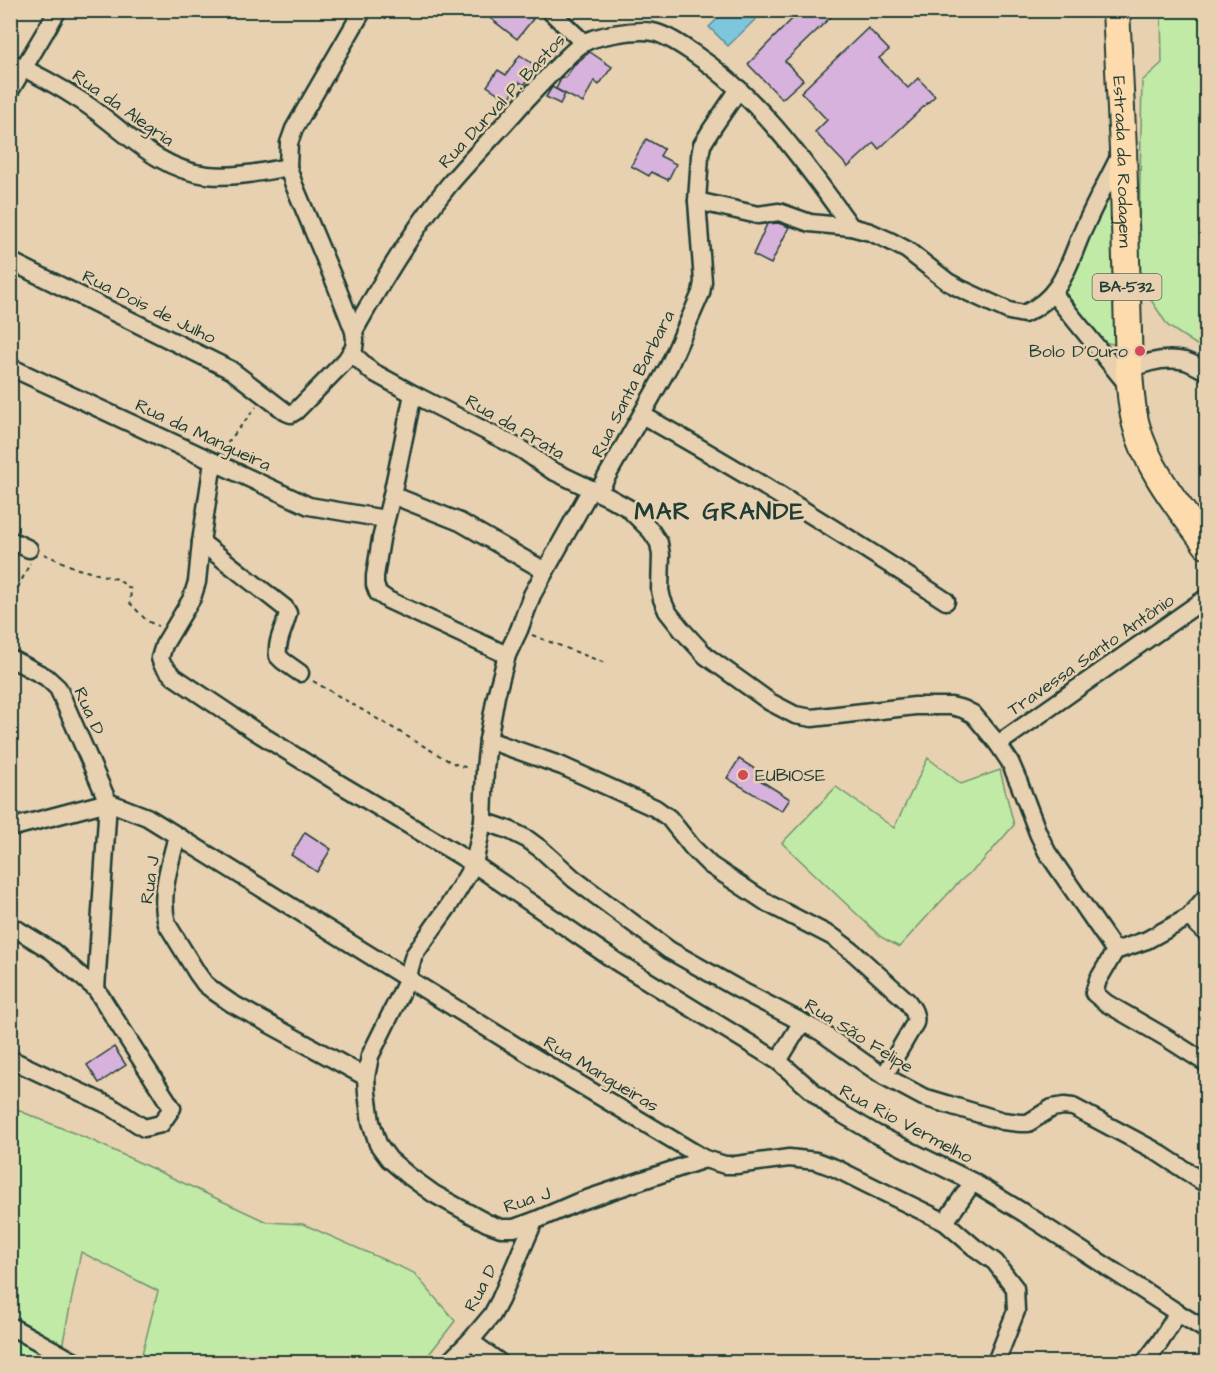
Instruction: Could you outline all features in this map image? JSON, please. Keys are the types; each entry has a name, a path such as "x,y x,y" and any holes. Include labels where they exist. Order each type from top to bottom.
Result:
{"main road":[{"name":"Estrada da Rodagem","path":"1116,10 1123,149 1129,379 1137,426 1146,453 1164,487 1206,544"}],"street":[{"path":"10,91 17,65 58,10"},
{"path":"352,352 355,340 354,331 288,167 294,129 363,10"},
{"path":"549,10 584,43"},
{"name":"Rua Durval P. Bastos","path":"354,331 400,253 449,186 568,56 584,43 608,36 630,32 653,32 672,40 709,64 739,89 779,131 851,226"},
{"name":"Rua da Alegria","path":"17,65 82,102 157,158 182,169 205,175 226,176 288,167"},
{"name":"Rua Santa Barbara","path":"474,864 483,821 488,740 507,655 532,595 545,571 669,366 700,293 703,282 698,201 702,145 739,89"},
{"path":"698,201 750,214 766,215 779,212 810,223 851,226 870,232 907,250 948,282 961,289 1009,311 1024,314 1042,303 1065,276 1084,229 1123,149"},
{"name":"Rua Dois de Julho","path":"10,261 231,370 278,407 291,414 302,407 352,352"},
{"path":"1053,292 1129,379 1147,362 1185,361 1206,371"},
{"name":"Rua da Prata","path":"352,352 371,370 413,394 509,442 551,470 628,508 651,531 659,543 660,590 667,611 706,656 770,702 795,715 812,718 915,706 951,706 973,714 1010,762 1047,852 1115,951"},
{"name":"Rua da Mangueira","path":"10,367 309,506 385,519"},
{"path":"413,394 385,519 375,585 378,593 388,600 507,655"},
{"path":"642,414 780,495 946,601"},
{"path":"172,632 192,598 197,582 213,462"},
{"path":"392,495 460,522 545,571"},
{"path":"10,540 32,549"},
{"path":"201,543 285,608 288,613 286,625 278,643 278,656 300,673"},
{"name":"Travessa Santo Antônio","path":"998,744 1206,598"},
{"name":"Rua Rio Vermelho","path":"172,632 160,658 162,664 173,676 255,731 474,864 617,962 778,1061 832,1108 876,1134 973,1182 1206,1330"},
{"name":"Rua D","path":"10,658 46,678 58,688 108,802"},
{"path":"488,740 562,766 656,808 669,818 702,858 721,874 769,904 833,937 853,952 907,1001 916,1017 915,1023 884,1076"},
{"path":"10,828 108,802 96,988"},
{"name":"Rua Mangueiras","path":"108,802 147,817 529,1054 705,1158 736,1165 789,1158 816,1161 945,1222 995,1262 1015,1288 1016,1311 996,1362"},
{"name":"Rua São Felipe","path":"483,821 527,839 574,879 669,950 822,1032 884,1076 911,1091 933,1101 1012,1122 1028,1123 1057,1106 1072,1107 1154,1150 1206,1184"},
{"name":"Rua J","path":"177,836 164,890 164,913 167,924 205,984 231,1003 366,1077"},
{"name":"Rua J","path":"474,864 448,907 414,955 408,979 370,1056 366,1077 371,1122 378,1144 389,1159 434,1194 487,1223 501,1228 514,1228 578,1202 705,1158"},
{"path":"1206,897 1189,917 1148,940 1115,951 1098,980 1094,993 1106,1003 1165,1036 1206,1063"},
{"path":"1189,917 1206,933"},
{"path":"10,925 52,951 96,988 172,1108 161,1124 144,1128 110,1106 10,1059"},
{"path":"778,1061 802,1022"},
{"path":"945,1222 973,1182"},
{"name":"Rua D","path":"449,1362 492,1315 534,1221"},
{"path":"1145,1362 1178,1313"},
{"path":"10,1326 75,1362"},
{"path":"470,1341 499,1362"}],"path":[{"path":"213,462 265,395"},
{"path":"10,604 32,549 78,568 117,579 131,589 130,603 147,621 172,632"},
{"path":"519,630 605,663"},
{"path":"300,673 449,761 460,766 485,769"}],"green space":[{"path":"1161,11 1206,11 1206,351 1168,326 1138,280 1142,81 1162,63"},
{"path":"1107,190 1115,192 1118,345 1103,342 1061,297"},
{"path":"928,758 961,784 1000,770 1014,825 980,864 958,883 899,947 881,937 782,843 836,787 894,828"},
{"path":"10,1107 91,1140 267,1222 303,1224 414,1273 455,1321 423,1362 281,1362 264,1354 259,1362 140,1362 158,1291 81,1252 59,1362 11,1362"}],"water":[{"path":"725,11 764,11 728,46 709,27"}],"building":[{"path":"496,10 523,10 533,19 517,39 490,18"},
{"path":"801,10 838,10 785,61 803,80 782,99 748,64"},
{"path":"868,28 889,50 879,58 908,88 918,78 935,96 879,149 874,143 848,167 815,132 827,120 801,92"},
{"path":"590,52 612,67 599,85 594,81 583,103 556,89 562,77 565,78 575,64"},
{"path":"520,55 537,67 524,85 520,82 508,100 487,86 498,70 506,75"},
{"path":"552,87 565,94 560,104 546,97"},
{"path":"646,139 664,149 660,156 676,164 668,180 651,172 649,176 631,166"},
{"path":"778,223 789,227 771,264 753,255 767,224"},
{"path":"739,759 758,771 755,777 790,799 782,811 727,778"},
{"path":"305,832 331,849 317,872 291,855"},
{"path":"114,1047 126,1065 99,1083 87,1065"}],"place":[{"name":"Bolo D'Ouro","path":"1140,351"},
{"name":"EUBIOSE","path":"743,775"}],"district":[{"name":"MAR GRANDE","path":"720,512"}]}
